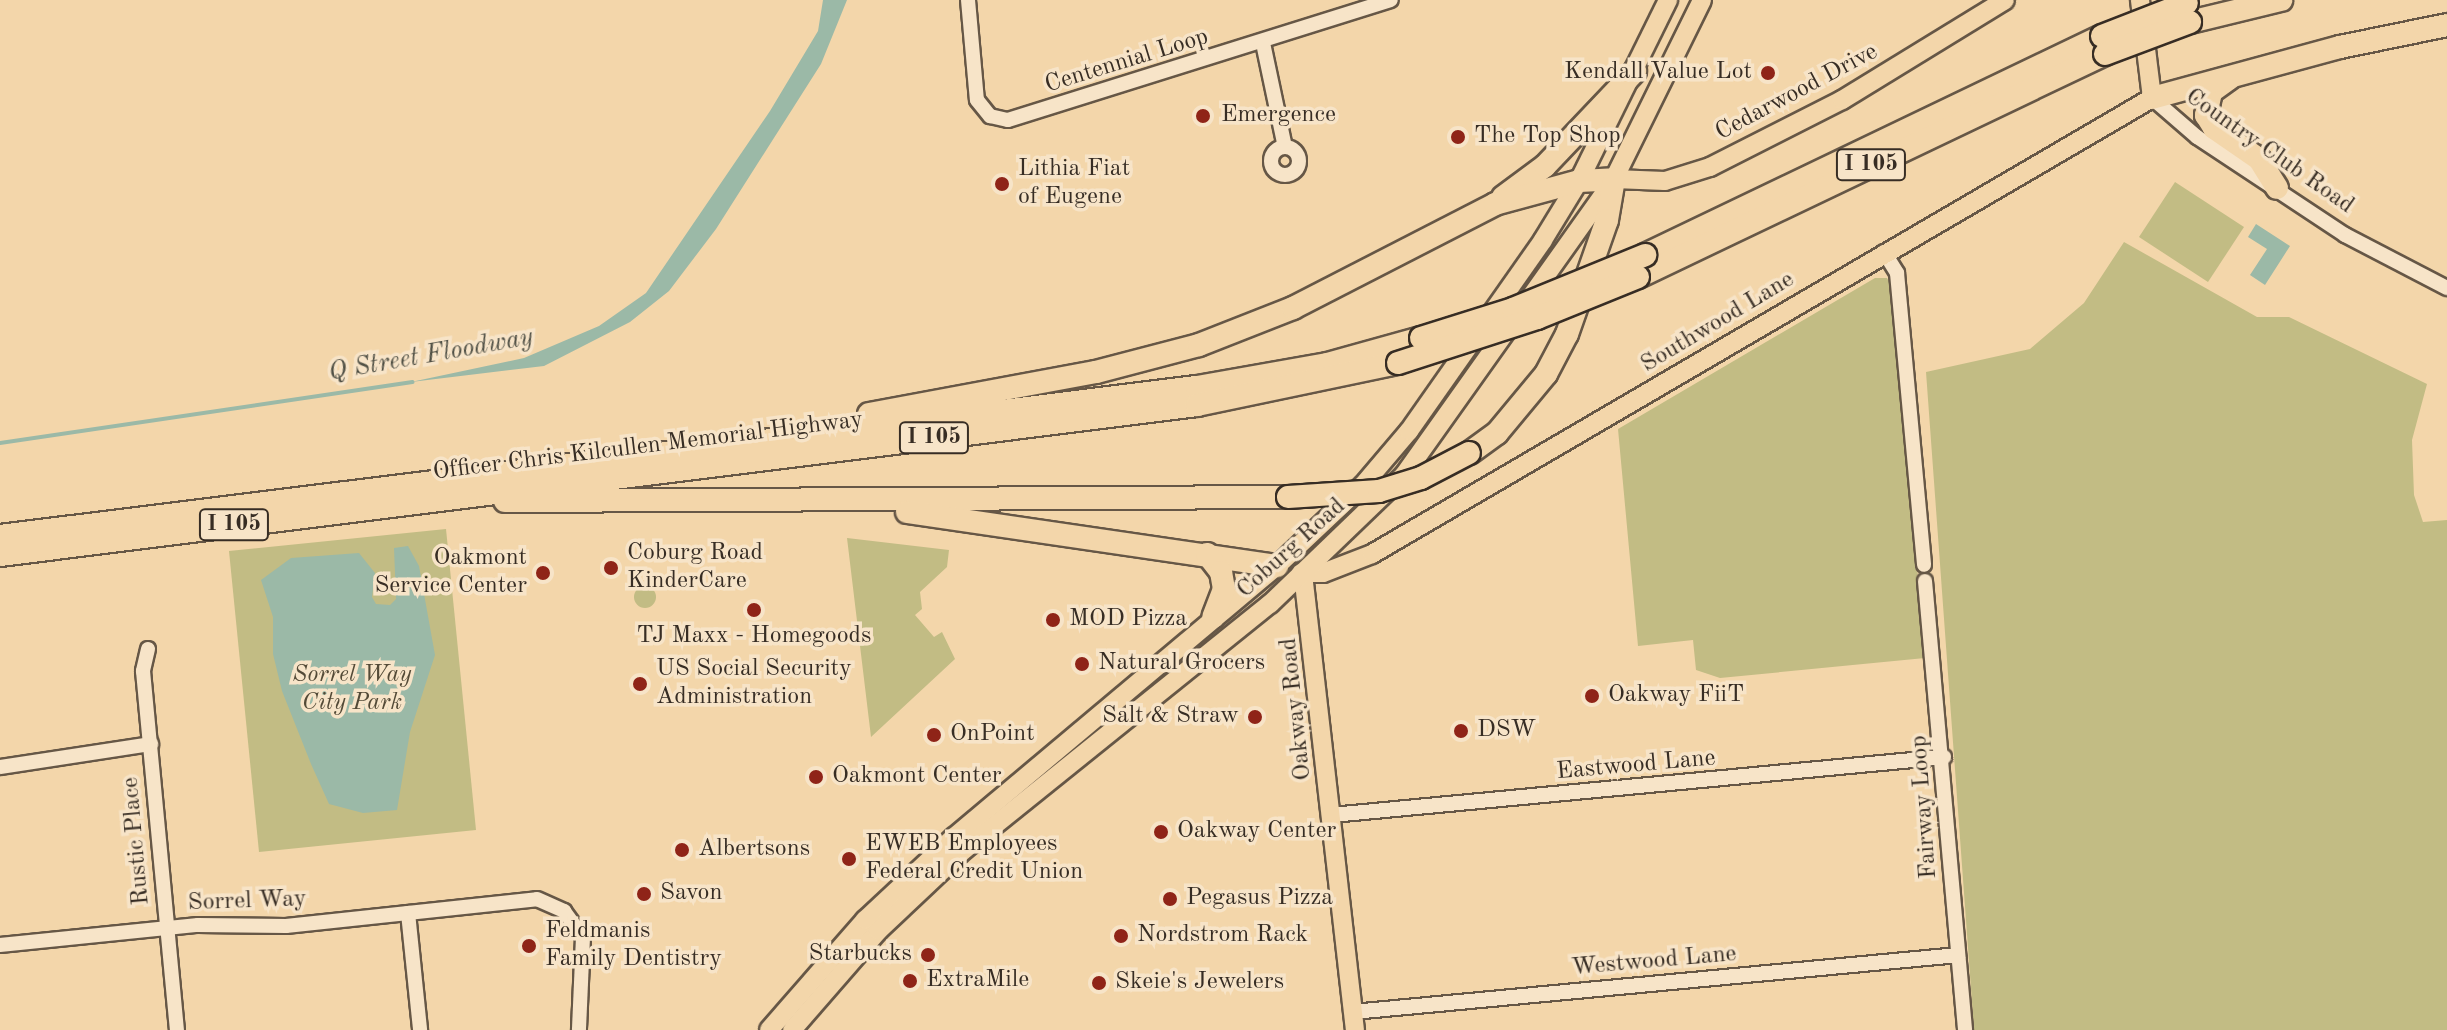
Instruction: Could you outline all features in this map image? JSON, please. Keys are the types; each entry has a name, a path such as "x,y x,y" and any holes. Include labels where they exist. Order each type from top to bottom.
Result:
{"highway":[{"name":"Officer Chris Kilcullen Memorial Highway","path":"0,536 1197,387 1327,364 1421,338 1555,293 1645,255 2103,45 2193,8 2281,0"},
{"path":"2152,98 2447,25"},
{"name":"Officer Chris Kilcullen Memorial Highway","path":"0,555 1197,405 1398,363 1525,323 1638,277 2103,45"},
{"path":"633,458 1096,372 1199,345 1293,308 1522,189 1635,71"},
{"path":"2233,76 2211,92 2206,115 2214,128 2259,159 2277,188"},
{"path":"468,496 518,503 834,502 1288,497 1379,491 1438,471 1497,433 1546,374 1567,334 1602,234 1614,179 1522,189"},
{"path":"834,502 1277,566"},
{"path":"1207,554 1224,586 1213,617"}],"main road":[{"name":"Coburg Road","path":"792,1030 960,843 1213,617 1277,566 1363,485 1409,431 1579,181 1668,0"},
{"name":"Coburg Road","path":"769,1030 865,920 1303,574 1372,509 1443,425 1614,179 1702,0"},
{"name":"Country Club Road","path":"2140,0 2152,98"},
{"name":"Cedarwood Drive","path":"1614,179 1665,181 1710,167 1842,100 1991,3"},
{"name":"Southwood Lane","path":"1303,574 1323,573 1372,554 2152,98"},
{"path":"1277,566 1303,574"},
{"name":"Oakway Road","path":"1303,574 1354,1021"}],"street":[{"name":"Centennial Loop","path":"968,0 975,95 986,113 1003,120 1263,43 1391,0"},
{"path":"1263,43 1285,147"},
{"name":"Country Club Road","path":"2152,98 2197,137 2379,256 2447,288"},
{"path":"1884,252 1897,273 1901,300 1924,565"},
{"name":"Fairway Loop","path":"1925,581 1944,757 1965,1030"},
{"name":"Rustic Place","path":"148,649 143,671 177,1030"},
{"path":"0,767 151,744"},
{"name":"Eastwood Lane","path":"1332,815 1944,757"},
{"name":"Sorrel Way","path":"0,945 167,927 279,926 544,900 577,926 586,955 579,1030"},
{"path":"408,913 420,1030"},
{"name":"Westwood Lane","path":"1354,1021 1958,955"}],"green space":[{"path":"2175,182 2244,227 2208,282 2139,237"},
{"path":"2124,242 2257,317 2289,317 2427,384 2412,440 2414,495 2423,522 2447,520 2447,1030 1974,1030 1926,372 2030,349 2084,303"},
{"path":"1875,278 1887,278 1892,287 1925,658 1720,678 1696,670 1693,640 1638,646 1618,429"},
{"name":"Sorrel Way City Park","path":"446,529 476,830 259,852 229,551"},
{"path":"847,538 949,550 947,567 920,592 922,609 915,615 934,637 942,632 955,659 871,737"},
{"path":"641,586 649,586 656,597 649,608 641,608 634,601 634,593"}],"shaded area":[{"path":"823,0 847,0 821,64 716,229 669,291 630,322 544,366 411,382 524,358 599,326 646,293 770,111 818,31"},
{"path":"2256,224 2290,246 2265,285 2250,275 2267,249 2248,237"},
{"path":"408,546 419,566 435,655 410,732 397,810 363,813 329,804 311,764 282,691 273,654 273,617 261,580 291,558 359,553 375,573 372,597 376,604 390,605 396,599 394,548"}],"waterway":[{"name":"Q Street Floodway","path":"0,443 413,382"}],"place":[{"name":"Kendall Value Lot","path":"1768,73"},
{"name":"Emergence","path":"1203,116"},
{"name":"The Top Shop","path":"1458,137"},
{"name":"Lithia Fiat of Eugene","path":"1002,184"},
{"name":"Coburg Road KinderCare","path":"611,568"},
{"name":"Oakmont Service Center","path":"543,573"},
{"name":"TJ Maxx - Homegoods","path":"754,610"},
{"name":"MOD Pizza","path":"1053,620"},
{"name":"Natural Grocers","path":"1082,664"},
{"name":"US Social Security Administration","path":"640,684"},
{"name":"Oakway FiiT","path":"1592,696"},
{"name":"Salt & Straw","path":"1255,717"},
{"name":"DSW","path":"1461,731"},
{"name":"OnPoint","path":"934,735"},
{"name":"Oakmont Center","path":"816,777"},
{"name":"Oakway Center","path":"1161,832"},
{"name":"Albertsons","path":"682,850"},
{"name":"EWEB Employees Federal Credit Union","path":"849,859"},
{"name":"Savon","path":"644,894"},
{"name":"Pegasus Pizza","path":"1170,899"},
{"name":"Nordstrom Rack","path":"1121,936"},
{"name":"Feldmanis Family Dentistry","path":"529,946"},
{"name":"Starbucks","path":"928,955"},
{"name":"ExtraMile","path":"910,981"},
{"name":"Skeie's Jewelers","path":"1099,983"}]}
